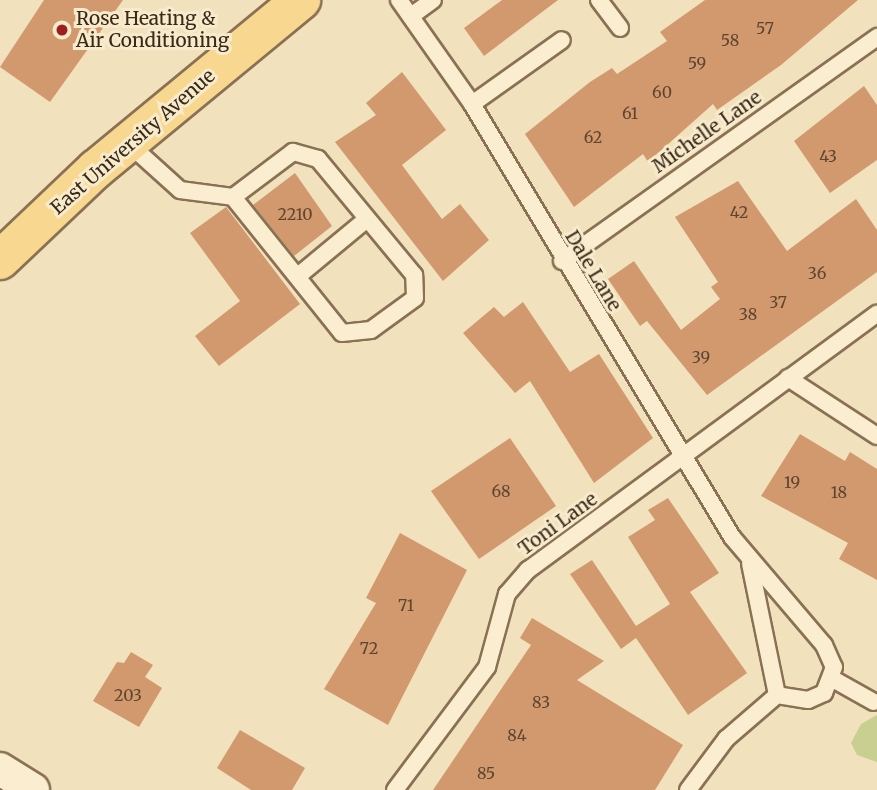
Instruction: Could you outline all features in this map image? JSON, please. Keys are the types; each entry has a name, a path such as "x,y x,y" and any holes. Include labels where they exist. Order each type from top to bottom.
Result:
{"main road":[{"name":"East University Avenue","path":"0,260 128,143 301,0"}],"street":[{"path":"0,769 33,790"}],"lane":[{"name":"Dale Lane","path":"400,0 472,104 562,261 750,564 824,645 834,667 831,678"},
{"path":"411,16 433,0"},
{"path":"599,0 620,28"},
{"name":"Michelle Lane","path":"562,261 877,37"},
{"path":"472,104 562,40"},
{"path":"128,143 180,190 233,197 342,333 372,330 415,298 414,275 318,159 293,152 233,197"},
{"path":"298,276 367,219"},
{"name":"Toni Lane","path":"395,790 487,667 507,594 528,570 877,314"},
{"path":"788,378 877,436"},
{"name":"Dale Lane","path":"750,564 777,695"},
{"path":"688,790 726,739 777,695 808,700 824,693 831,678 874,702"}],"green space":[{"path":"877,715 877,762 857,755 851,743 861,724"}],"building":[{"name":"Rose Heating & Air Conditioning","path":"44,0 123,0 50,102 0,67"},
{"path":"502,0 558,0 484,56 464,28"},
{"path":"705,0 858,0 781,65 717,110 713,104 648,162 643,154 574,207 525,134 590,82 612,68 617,74 667,41 660,32"},
{"path":"402,72 446,130 402,165 442,219 460,204 489,240 443,281 335,142 376,115 366,103"},
{"path":"864,86 877,105 877,160 830,193 794,141"},
{"path":"295,173 332,226 294,256 253,205"},
{"path":"738,181 787,251 856,199 877,230 877,272 707,395 647,321 640,326 608,279 634,261 681,330 720,299 711,287 718,282 675,217"},
{"path":"226,207 300,304 219,366 195,336 240,301 190,233"},
{"path":"523,302 570,372 599,354 653,438 594,483 530,381 515,393 463,333 494,307 504,317"},
{"path":"800,434 845,461 850,452 877,469 877,580 839,559 848,543 761,496"},
{"path":"510,438 556,506 479,559 431,491"},
{"path":"668,498 719,573 690,592 747,673 688,715 636,638 621,649 570,574 592,560 636,626 670,604 628,537 655,520 648,510"},
{"path":"400,533 467,570 388,725 324,689 376,603 366,598"},
{"path":"532,618 604,661 577,680 683,745 655,790 433,790 531,645 520,638"},
{"path":"131,652 153,665 145,677 162,688 139,727 93,701 117,662 124,663"},
{"path":"240,730 305,768 292,790 251,790 217,768"}],"place":[{"name":"Rose Heating & Air Conditioning","path":"62,30"}]}
